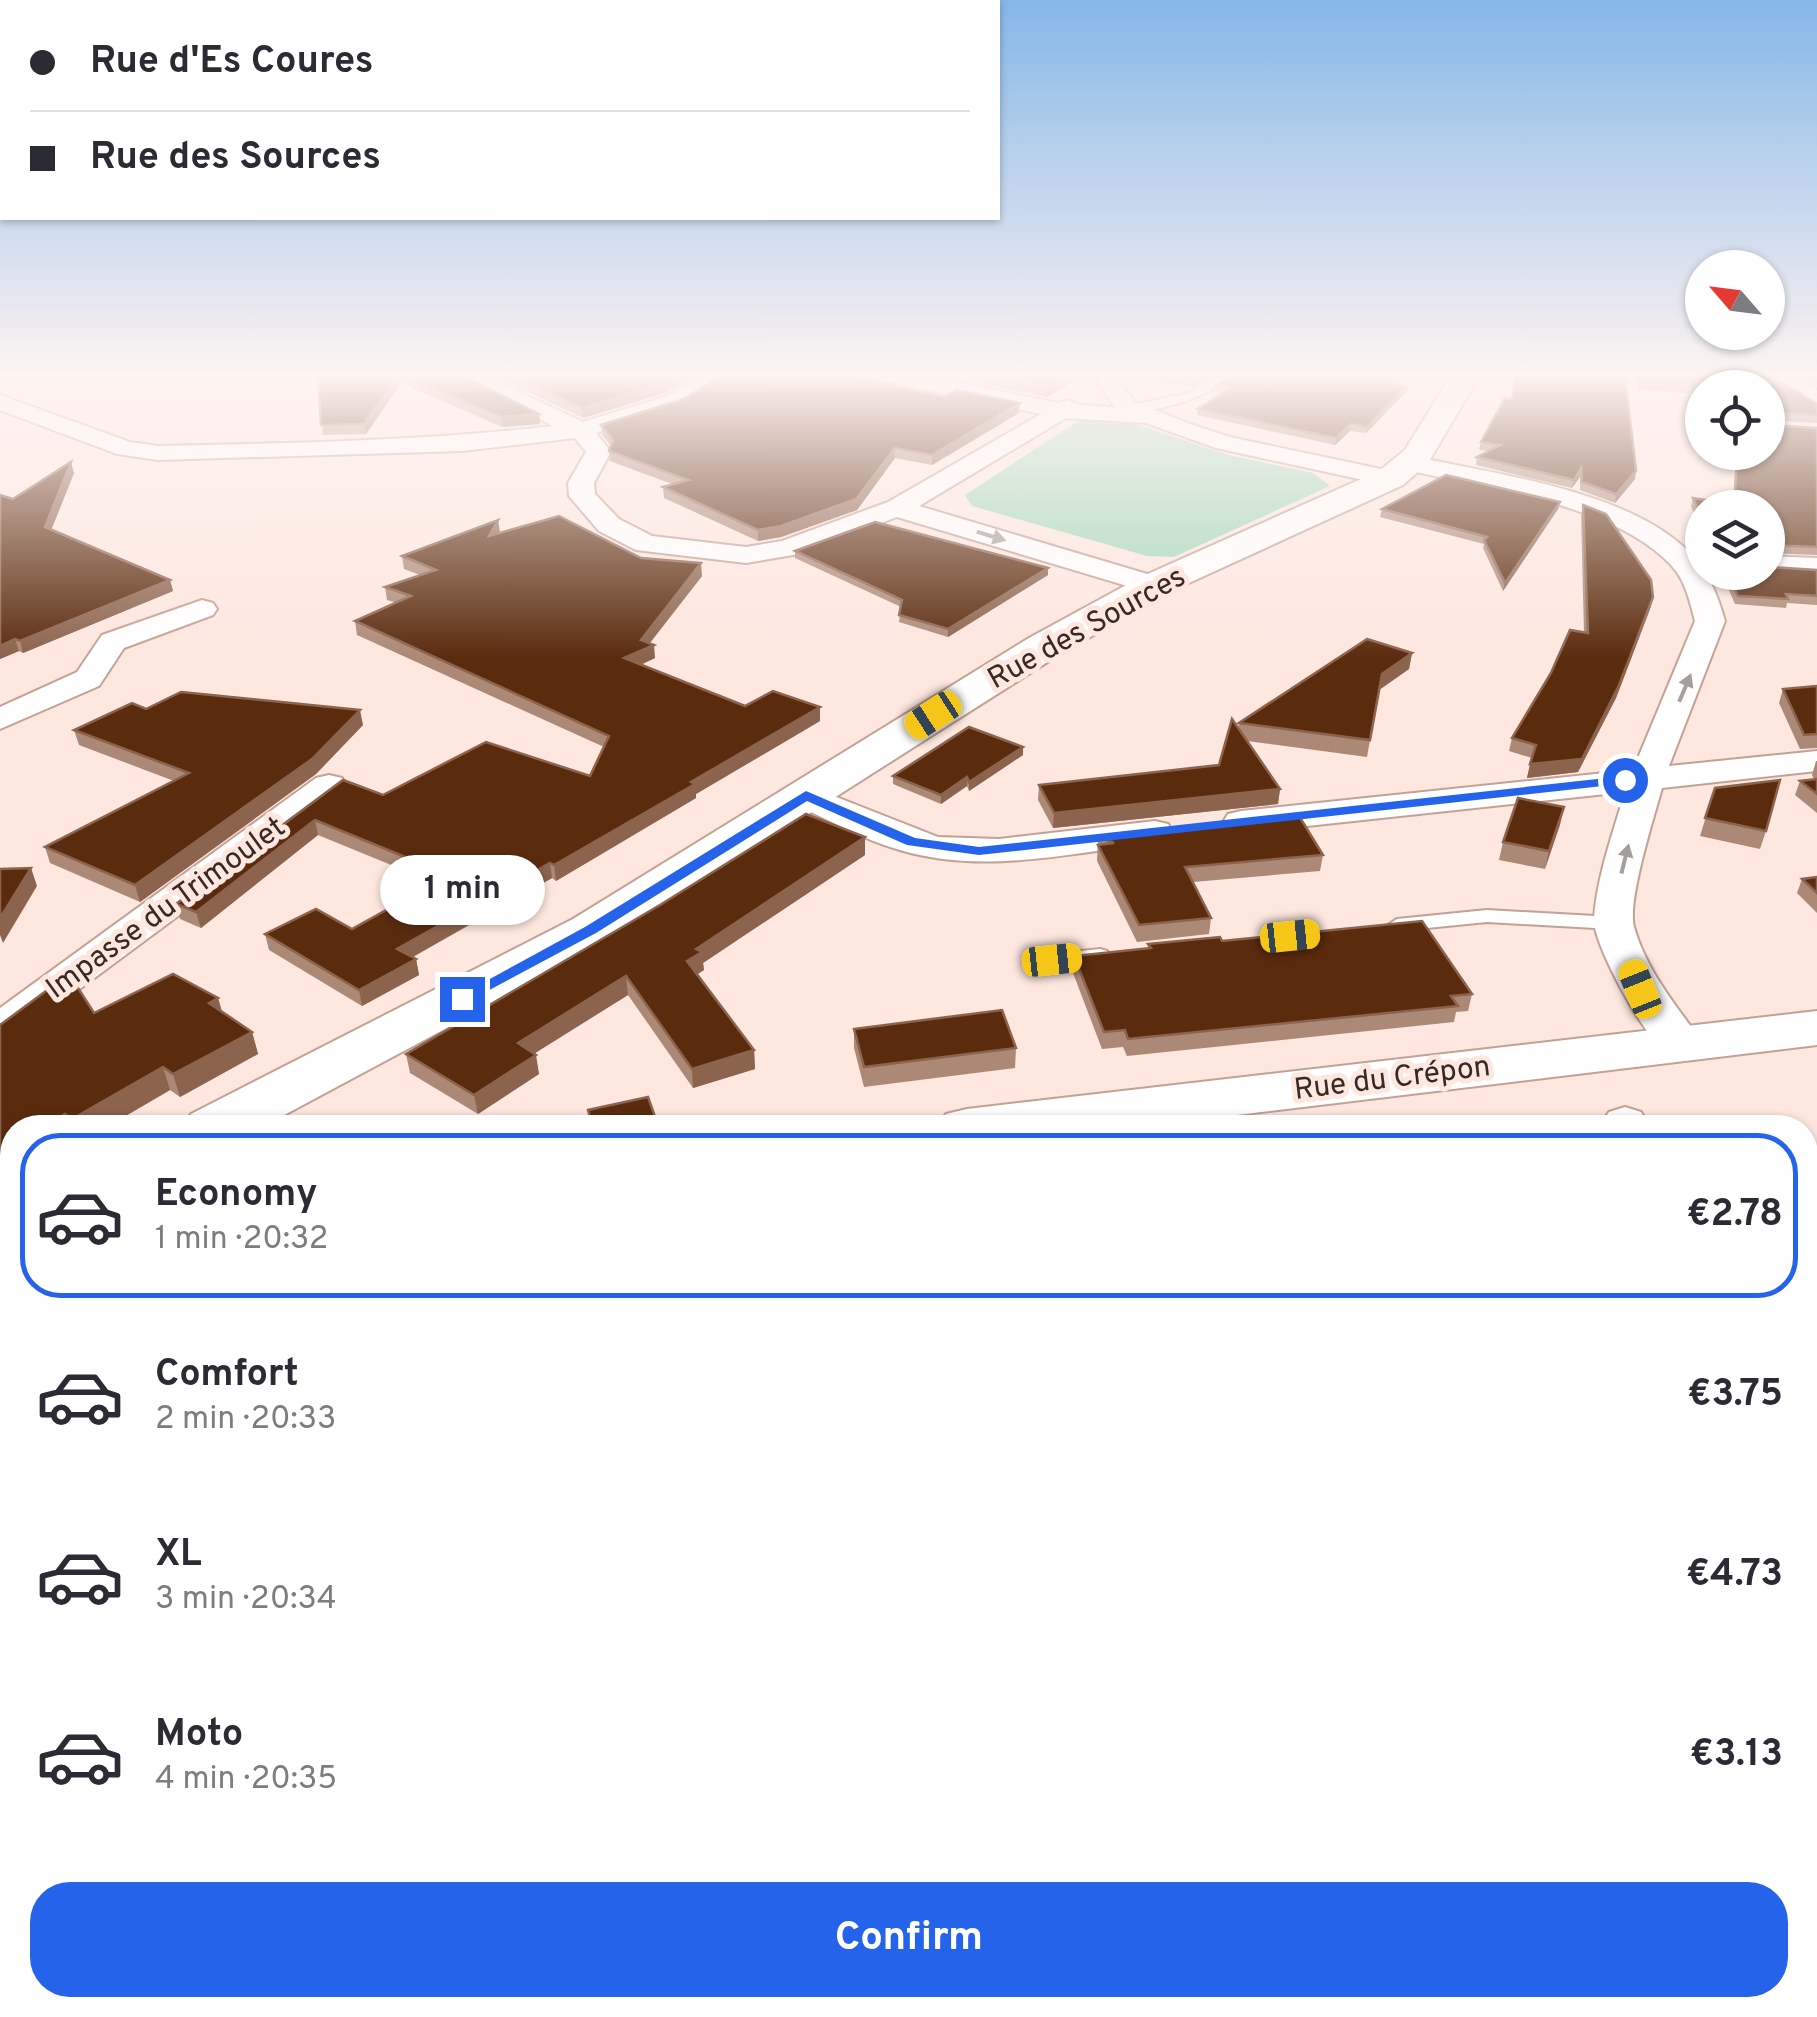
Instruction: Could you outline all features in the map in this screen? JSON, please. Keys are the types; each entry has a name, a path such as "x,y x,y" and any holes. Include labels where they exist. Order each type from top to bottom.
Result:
{"street":[{"path":"589,469 581,482 582,496 609,525 646,544 746,555 790,548 897,508 964,469"},
{"path":"1388,469 1586,508 1685,556"},
{"name":"Rue des Sources","path":"237,1115 591,930 1043,647 1154,585 1400,471"},
{"path":"897,508 1154,585"},
{"path":"1785,565 1817,567"},
{"path":"1680,1042 1640,989 1613,923 1623,865 1647,778 1710,621 1702,590"},
{"path":"0,719 88,679 113,642 202,608"},
{"path":"806,796 912,842 979,851 1817,761"},
{"name":"Impasse du Trimoulet","path":"0,1028 329,786"},
{"name":"Rue du Crépon","path":"1076,1115 1817,1028"}],"lane":[{"path":"1368,928 1487,916 1613,923"},
{"path":"1052,960 1111,954"}],"green space":[{"path":"1004,469 1295,469 1313,473 1330,486 1174,557 1147,556 972,506 965,495"}],"building":[{"path":"60,469 68,469 45,527 170,580 0,646 0,495 13,499"},
{"path":"658,469 879,469 856,499 781,526 758,530 663,487 688,480"},
{"path":"1528,469 1580,469 1574,480"},
{"path":"1581,469 1636,469 1616,494 1582,482"},
{"path":"1817,469 1817,547 1785,546 1785,490 1735,490 1737,470"},
{"path":"1446,475 1560,502 1505,583 1484,540 1487,537 1382,509"},
{"path":"1583,505 1606,514 1651,580 1653,597 1619,685 1582,759 1530,764 1536,745 1512,738 1551,673 1570,630 1588,633"},
{"path":"559,516 641,558 701,563 641,640 654,645 624,658 745,706 773,691 820,707 554,865 550,863 397,949 416,959 359,990 265,934 316,909 352,929 449,875 315,820 196,912 176,904 343,780 383,795 486,742 590,776 609,736 355,621 411,596 385,587 436,570 402,556 498,520 489,536"},
{"path":"875,522 1048,568 948,629 899,615 902,600 795,551"},
{"path":"1785,568 1817,570 1817,596 1738,596 1735,590 1785,590"},
{"path":"1367,639 1412,653 1382,674 1370,740 1239,723"},
{"path":"1817,686 1817,734 1804,735 1783,689"},
{"path":"181,692 360,710 312,759 135,885 45,847 189,773 74,730 132,703 146,709"},
{"path":"1232,719 1280,789 1054,813 1039,785 1219,765"},
{"path":"969,727 1023,747 941,795 893,776"},
{"path":"1817,779 1817,794 1800,781"},
{"path":"1780,780 1766,831 1705,818 1715,788"},
{"path":"1518,798 1564,807 1549,851 1503,842"},
{"path":"806,814 865,837 696,949 702,952 687,961 754,1050 692,1069 626,976 518,1043 536,1055 474,1095 406,1054 660,905"},
{"path":"1299,816 1323,855 1185,867 1211,918 1139,925 1098,845 1114,843 1098,837"},
{"path":"31,868 0,918 0,869"},
{"path":"1817,877 1817,893 1802,879"},
{"path":"1422,921 1472,994 1451,996 1458,1006 1128,1039 1125,1030 1104,1032 1074,956 1151,948 1148,944 1220,937 1222,941"},
{"path":"69,974 94,1013 173,974 218,998 209,1003 252,1032 173,1074 163,1067 79,1115 0,1115 0,1025"},
{"path":"1002,1010 1016,1048 864,1067 854,1029"},
{"path":"648,1097 654,1115 589,1115 588,1110"}],"route":[{"path":"462,999 591,930 806,796 912,842 979,851 1625,780"}]}
